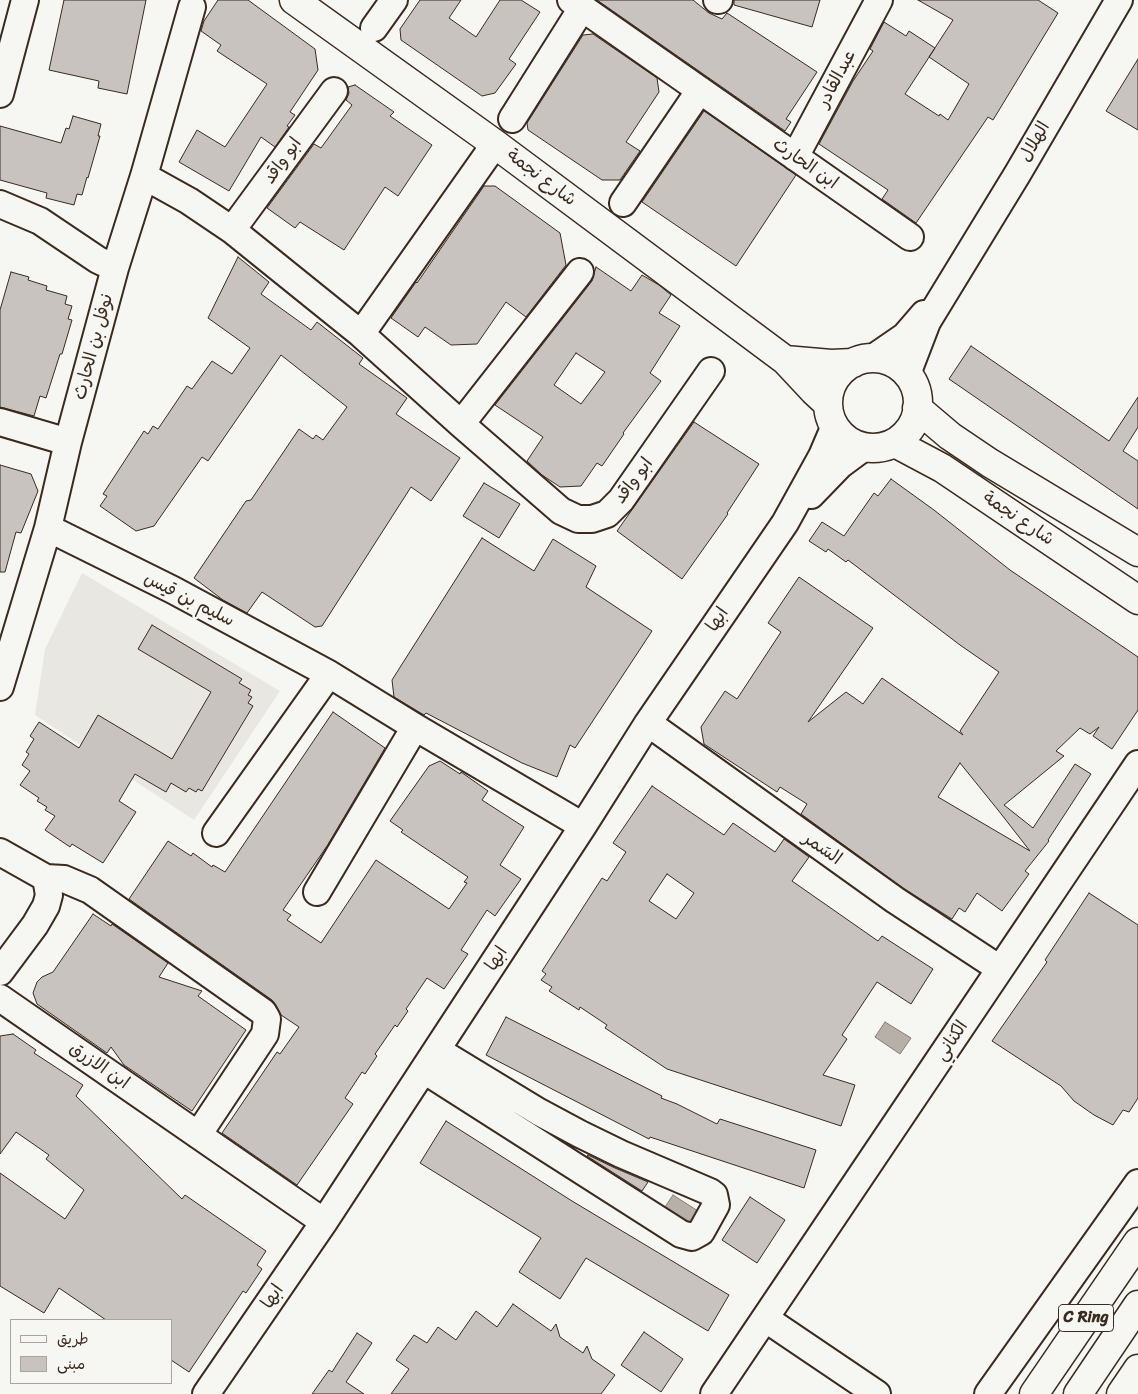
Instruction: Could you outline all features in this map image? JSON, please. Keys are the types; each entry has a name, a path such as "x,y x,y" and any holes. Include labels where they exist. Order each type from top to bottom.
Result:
{"main road":[{"name":"شارع نجمة","path":"294,0 494,144 785,360 814,391 831,415"},
{"path":"785,360 831,364 863,361 892,363 907,374 916,390 918,408 910,428 903,437 894,443 879,448 863,448 852,444 842,437 831,415 829,391 834,380 842,370 863,361"},
{"name":"شارع نجمة","path":"918,408 950,436 974,452 1138,552"},
{"name":"شارع نجمة","path":"894,443 942,468 1138,600"},
{"name":"C Ring","path":"1034,1394 1138,1242"},
{"path":"1078,1394 1138,1305"},
{"path":"1120,1394 1138,1368"}],"street":[{"path":"0,94 4,66 25,0"},
{"path":"374,28 394,0"},
{"name":"عبدالقادر","path":"795,157 879,0"},
{"name":"الهلال","path":"907,374 927,322 1118,0"},
{"name":"ابن الحارث","path":"512,119 576,4 910,237"},
{"name":"نوفل بن الحارث","path":"0,688 48,528 68,442 115,268 144,176 192,7"},
{"path":"623,203 700,90"},
{"name":"ابو واقد","path":"232,230 334,91"},
{"path":"361,334 494,144"},
{"name":"ابو واقد","path":"144,176 189,201 232,230 361,334 562,511 578,519 592,519 606,514 621,500 711,371"},
{"path":"0,204 40,221 98,260 115,268"},
{"path":"461,424 580,272"},
{"name":"الهلال","path":"863,361 905,336 951,284"},
{"name":"ابها","path":"206,1394 324,1222 584,826 648,723 785,523 822,456 831,415"},
{"path":"0,422 68,442"},
{"name":"ابها","path":"785,523 840,465 863,448"},
{"name":"سليم بن قيس","path":"48,528 173,590 330,674 415,727 584,826"},
{"path":"216,833 330,674"},
{"name":"السَمر","path":"648,723 887,894 1000,969"},
{"path":"318,892 415,727"},
{"name":"الكناني","path":"714,1394 1138,764"},
{"path":"0,852 46,878 64,879 90,890 263,1012 267,1019 265,1034 198,1135"},
{"path":"0,972 35,925 46,906 49,895 46,878"},
{"name":"ابن الازرق","path":"0,998 324,1222"},
{"path":"430,1060 504,1090 556,1121 621,1154 710,1192 716,1200 715,1210 701,1232 697,1235 686,1236 490,1113 430,1060"},
{"path":"490,1113 504,1090"},
{"path":"988,1394 1138,1183"},
{"path":"766,1318 877,1394"}],"shaded area":[{"path":"82,573 280,691 194,820 35,715 45,649"},
{"path":"885,1022 911,1038 900,1054 875,1037"},
{"path":"673,1195 698,1211 688,1226 663,1210"}],"building":[{"path":"64,0 146,0 127,94 98,88 99,81 49,70"},
{"path":"218,0 248,0 315,49 318,70 290,112 295,115 275,147 261,137 229,191 179,162 197,130 225,147 267,84 217,51 221,45 201,31 204,21"},
{"path":"420,0 461,0 449,18 476,37 500,0 521,0 540,12 509,59 516,64 495,93 482,96 401,40 400,29"},
{"path":"597,0 693,0 709,13 722,19 727,13 817,72 786,119 791,122 785,131"},
{"path":"734,0 820,0 812,27 734,5"},
{"path":"918,0 1038,0 1058,13 993,120 988,117 916,223 882,199 888,190 819,144 853,81 873,51 870,49 884,22 906,36 909,31 935,48 953,20","holes":["929,57 969,84 948,120 905,94"]},
{"path":"593,34 657,78 659,92 626,142 640,151 620,180 602,180 528,130 527,123 583,35"},
{"path":"1138,59 1138,130 1106,111"},
{"path":"355,85 394,112 390,116 432,145 398,196 385,187 344,250 300,222 295,228 267,208 314,144 321,148 352,105 346,100 349,93 348,87"},
{"path":"704,111 796,175 736,266 642,202"},
{"path":"73,116 101,124 98,136 100,136 88,178 82,195 77,194 74,205 46,198 47,193 0,180 0,126 61,143 66,128 69,129"},
{"path":"484,186 495,186 560,233 566,265 526,317 506,302 477,344 451,345 425,327 418,337 391,318"},
{"path":"238,257 269,282 261,294 311,330 317,322 363,358 359,364 407,398 396,414 460,458 431,501 411,487 322,626 315,627 262,592 247,613 223,600 194,578 246,501 251,500 299,429 313,439 316,435 323,440 347,407 281,355 208,461 202,457 154,526 136,531 100,506 107,496 103,494 144,431 148,434 153,426 158,429 187,386 192,389 212,361 232,374 250,348 208,318"},
{"path":"596,267 631,291 642,275 671,295 659,313 680,326 650,373 661,381 623,433 602,466 597,463 581,486 560,487 542,475 527,461 543,437 495,405 592,281","holes":["576,353 605,372 581,404 554,385"]},
{"path":"11,272 29,277 28,280 47,286 46,290 67,296 65,304 72,306 68,319 72,320 62,354 60,354 46,398 40,396 34,416 0,407 0,310"},
{"path":"971,346 1109,441 1138,397 1138,427 1123,451 1138,461 1138,509 949,379"},
{"path":"694,422 759,464 728,514 682,579 617,531"},
{"path":"0,465 31,474 38,491 21,533 16,532 5,572 0,572"},
{"path":"891,479 1010,570 1138,657 1138,710 1112,749 1093,736 1099,727 1090,734 1080,728 1056,751 1064,756 1004,805 1033,828 1075,764 1091,774 1049,841 1025,871 1029,874 1002,911 977,893 965,912 959,908 952,919 903,888 801,814 807,804 780,787 777,792 704,744 701,727 725,691 737,699 781,632 768,623 799,577 873,628 808,722 846,692 863,704 882,678 963,735 960,731 999,672 960,645 848,560 846,562 828,549 826,552 809,541 822,522 844,536 874,493 878,496","holes":["960,763 1030,851 938,797"]},
{"path":"484,483 520,504 499,538 463,516"},
{"path":"482,538 534,571 553,539 596,566 586,587 652,631 575,748 570,745 557,777 522,763 426,713 424,715 394,697 392,680"},
{"path":"152,625 242,679 239,683 251,690 248,695 252,697 248,703 253,706 202,791 198,789 196,792 189,788 186,792 171,783 166,792 135,774 119,801 136,812 103,863 72,844 70,847 45,830 55,816 45,810 47,807 37,801 39,798 20,785 30,771 22,765 29,754 26,752 34,739 30,736 39,722 79,748 98,715 172,759 211,692 138,649"},
{"path":"333,712 385,748 327,846 283,910 291,915 287,920 321,943 376,860 449,909 467,883 464,882 468,877 401,832 403,830 390,821 429,766 440,761 460,774 461,772 488,791 482,800 524,827 500,865 521,879 495,916 487,910 461,950 468,954 444,989 427,978 406,1009 408,1011 397,1027 395,1025 375,1054 377,1056 365,1074 362,1072 345,1098 353,1104 297,1185 222,1133 277,1052 280,1054 299,1027 281,1015 272,1000 129,899 168,841 191,856 193,853 212,867 213,865 225,872"},
{"path":"652,786 724,835 733,823 775,852 784,839 809,857 792,881 878,941 882,936 933,969 911,1004 877,982 842,1035 847,1039 823,1075 855,1085 841,1126 667,1069 605,1028 607,1025 580,1007 579,1010 549,991 552,987 541,980 546,974 542,971 602,878 607,881 626,852 613,843","holes":["667,874 694,893 676,919 649,901"]},
{"path":"1089,893 1138,925 1138,1098 1129,1112 1123,1110 1113,1125 1094,1115 1074,1101 1061,1086 992,1041 1047,962 1045,960"},
{"path":"93,914 111,926 112,924 168,963 159,977 202,991 198,996 246,1030 192,1111 124,1065 111,1047 107,1053 37,1004 33,993 37,982 42,977 53,972"},
{"path":"506,1017 662,1096 661,1098 717,1124 720,1119 816,1150 804,1188 650,1137 649,1139 486,1055"},
{"path":"13,1034 36,1050 34,1053 83,1085 76,1096 182,1199 185,1195 266,1251 257,1265 262,1269 246,1293 243,1291 189,1372 172,1361 172,1319 105,1319 59,1288 44,1313 0,1286 0,1173 65,1219 84,1190 46,1159 49,1155 16,1132 0,1154 0,1036"},
{"path":"446,1121 572,1201 729,1295 708,1331 586,1258 560,1299 519,1272 541,1238 420,1163"},
{"path":"588,1155 615,1168 648,1182 642,1191"},
{"path":"750,1197 785,1220 757,1263 722,1240"},
{"path":"513,1304 551,1331 556,1324 560,1337 583,1353 587,1346 592,1359 615,1375 601,1394 391,1394 409,1369 396,1360 414,1335 427,1343 438,1327 456,1340 476,1311 497,1327"},
{"path":"644,1332 683,1359 661,1392 621,1365"},
{"path":"357,1333 372,1343 346,1382 364,1394 312,1394 329,1370 332,1372"}]}
